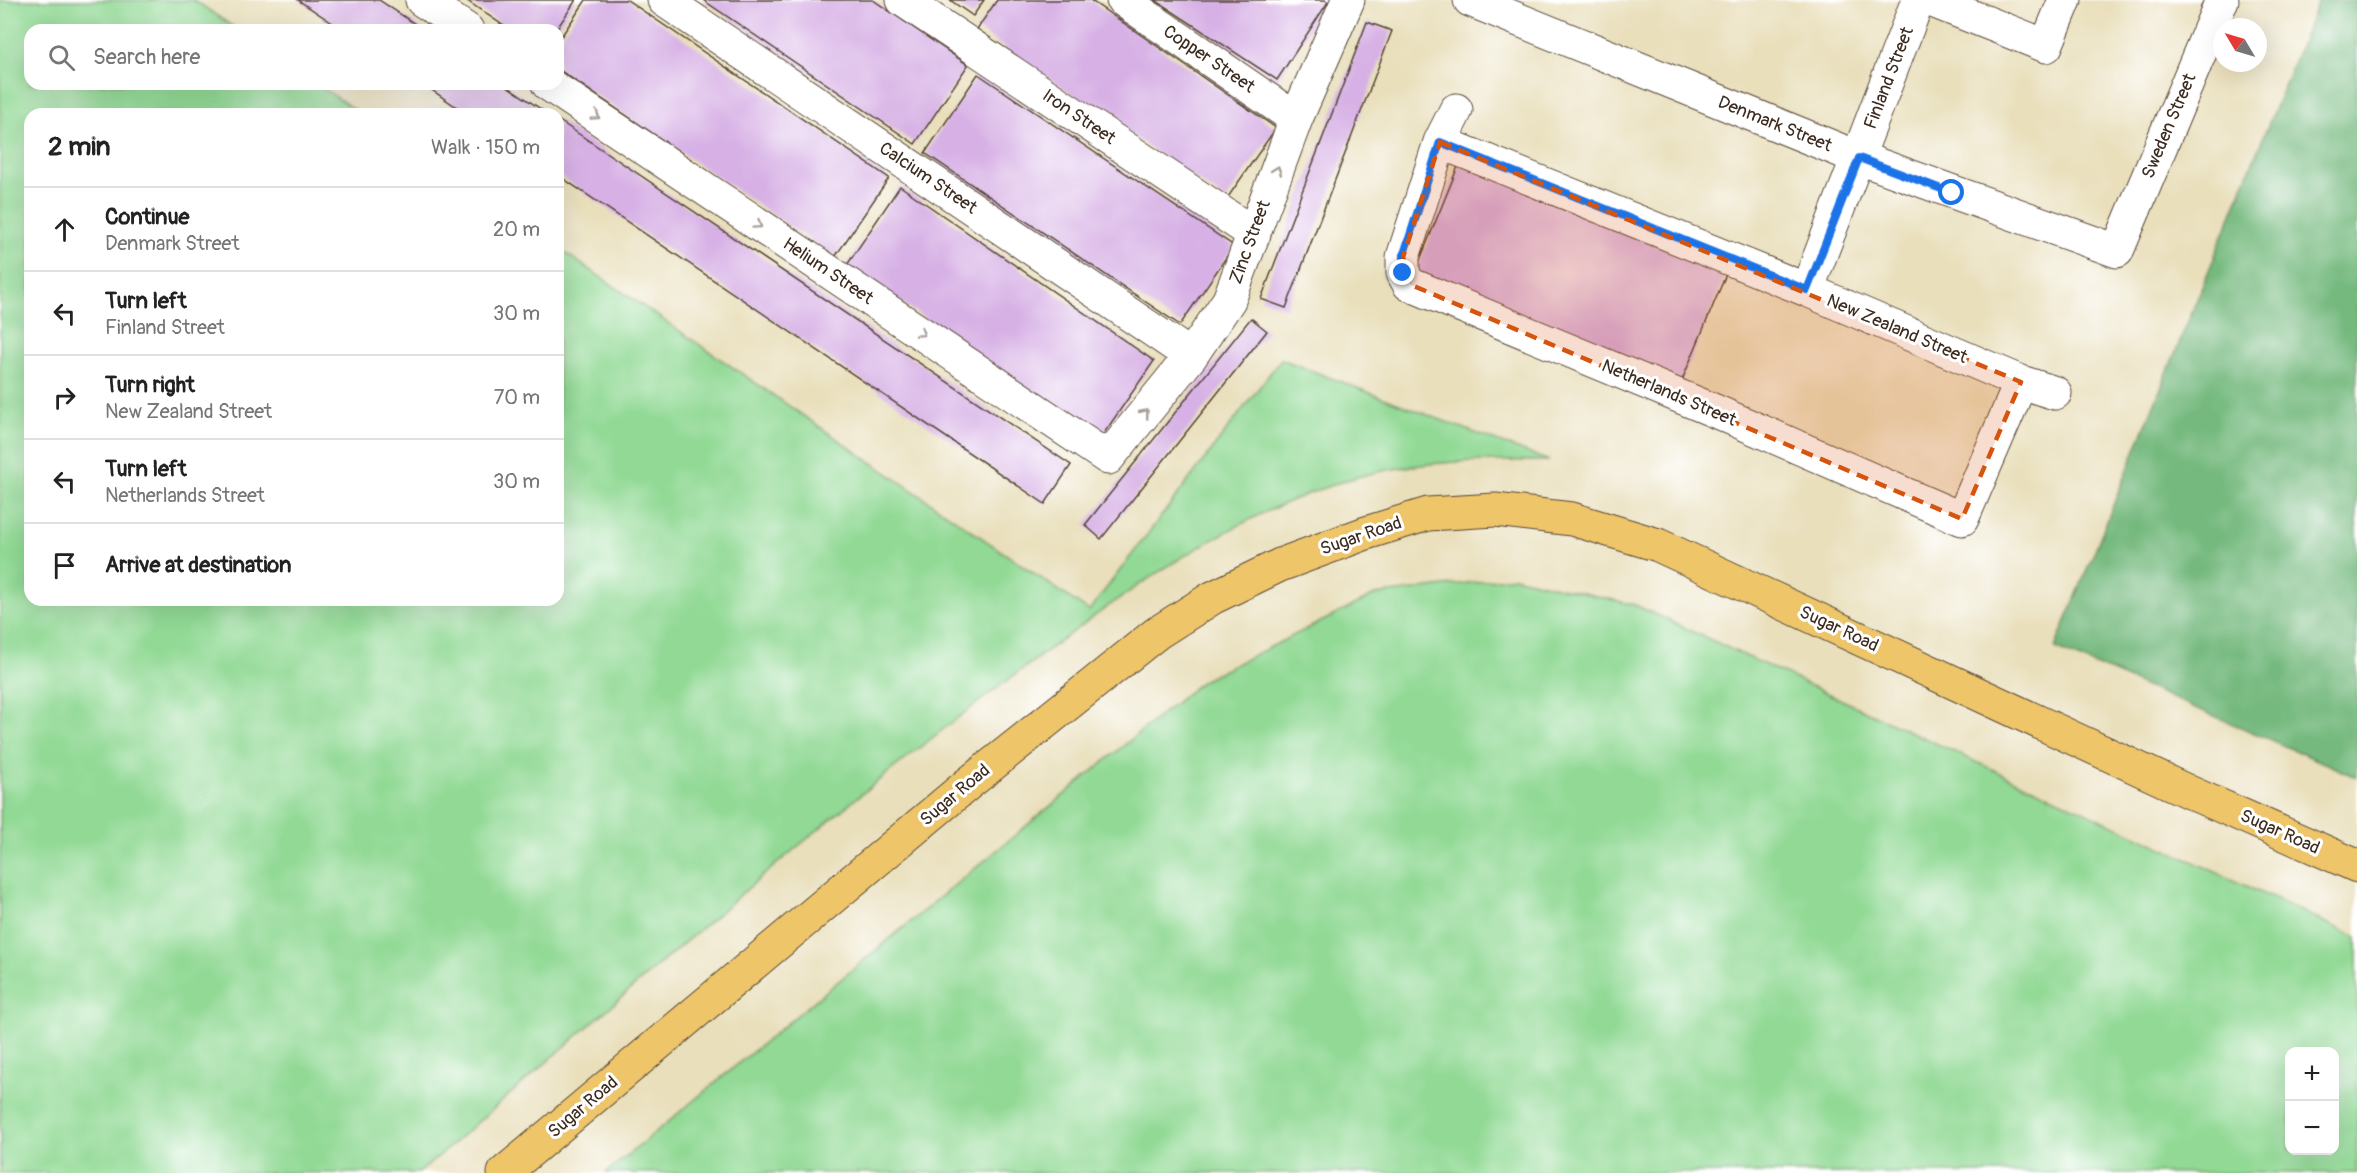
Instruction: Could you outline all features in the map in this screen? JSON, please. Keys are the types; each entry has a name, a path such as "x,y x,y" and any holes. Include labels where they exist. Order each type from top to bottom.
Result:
{"main road":[{"name":"Sugar Road","path":"504,1173 969,783 1157,633 1212,598 1280,565 1366,533 1428,514 1495,510 1572,519 1658,544 2178,787 2357,866"}],"street":[{"path":"422,0 458,24"},
{"name":"Calcium Street","path":"664,0 1191,356"},
{"name":"Iron Street","path":"903,0 1254,234"},
{"name":"Copper Street","path":"1123,0 1296,119"},
{"name":"Zinc Street","path":"1108,458 1191,356 1228,300 1296,119 1348,0"},
{"name":"Denmark Street","path":"1470,0 1859,158 2117,251"},
{"name":"Finland Street","path":"1807,290 1918,0"},
{"path":"1930,0 2046,46 2065,0"},
{"name":"Sweden Street","path":"2117,251 2222,0"},
{"name":"Helium Street","path":"557,90 1108,458"},
{"name":"Netherlands Street","path":"1456,110 1440,142 1403,257 1403,273 1409,284 1715,411 1962,519 2020,382"},
{"name":"New Zealand Street","path":"1440,142 1807,290 2020,382 2055,393"}],"highlighted area":[{"path":"1440,142 2021,382 1962,519 1409,284 1403,257"}],"green space":[{"path":"0,0 194,0 229,24 24,24 24,90 326,90 352,108 24,108 24,606 564,606 564,252 1089,611 1281,359 1549,461 1442,463 1363,475 1294,499 1252,518 1172,564 1057,643 865,791 715,916 419,1173 0,1173"},
{"path":"2319,0 2357,0 2357,777 2055,648"},
{"path":"1514,577 1635,605 2357,937 2357,1173 606,1173 1202,681 1375,595"}],"building":[{"path":"298,0 379,0 415,24 334,24"},
{"path":"466,0 576,0 560,24 501,24"},
{"path":"586,0 627,0 889,178 835,257 564,73 564,32"},
{"path":"703,0 873,0 968,65 915,144"},
{"path":"950,0 984,0 973,16"},
{"path":"997,0 1090,0 1276,128 1226,200 977,29"},
{"path":"1155,0 1325,0 1328,2 1277,80"},
{"path":"1367,22 1392,31 1286,308 1261,299"},
{"path":"978,74 1234,246 1180,325 925,153"},
{"path":"432,90 513,90 539,108 458,108"},
{"path":"564,124 1071,465 1045,504 564,179"},
{"path":"1461,159 1729,267 1678,390 1411,282"},
{"path":"900,186 1154,361 1100,439 847,265"},
{"path":"1251,318 1267,331 1101,539 1085,525"}],"route":[{"path":"1403,273 1403,257 1440,142 1807,290 1859,158 1952,193"}]}
